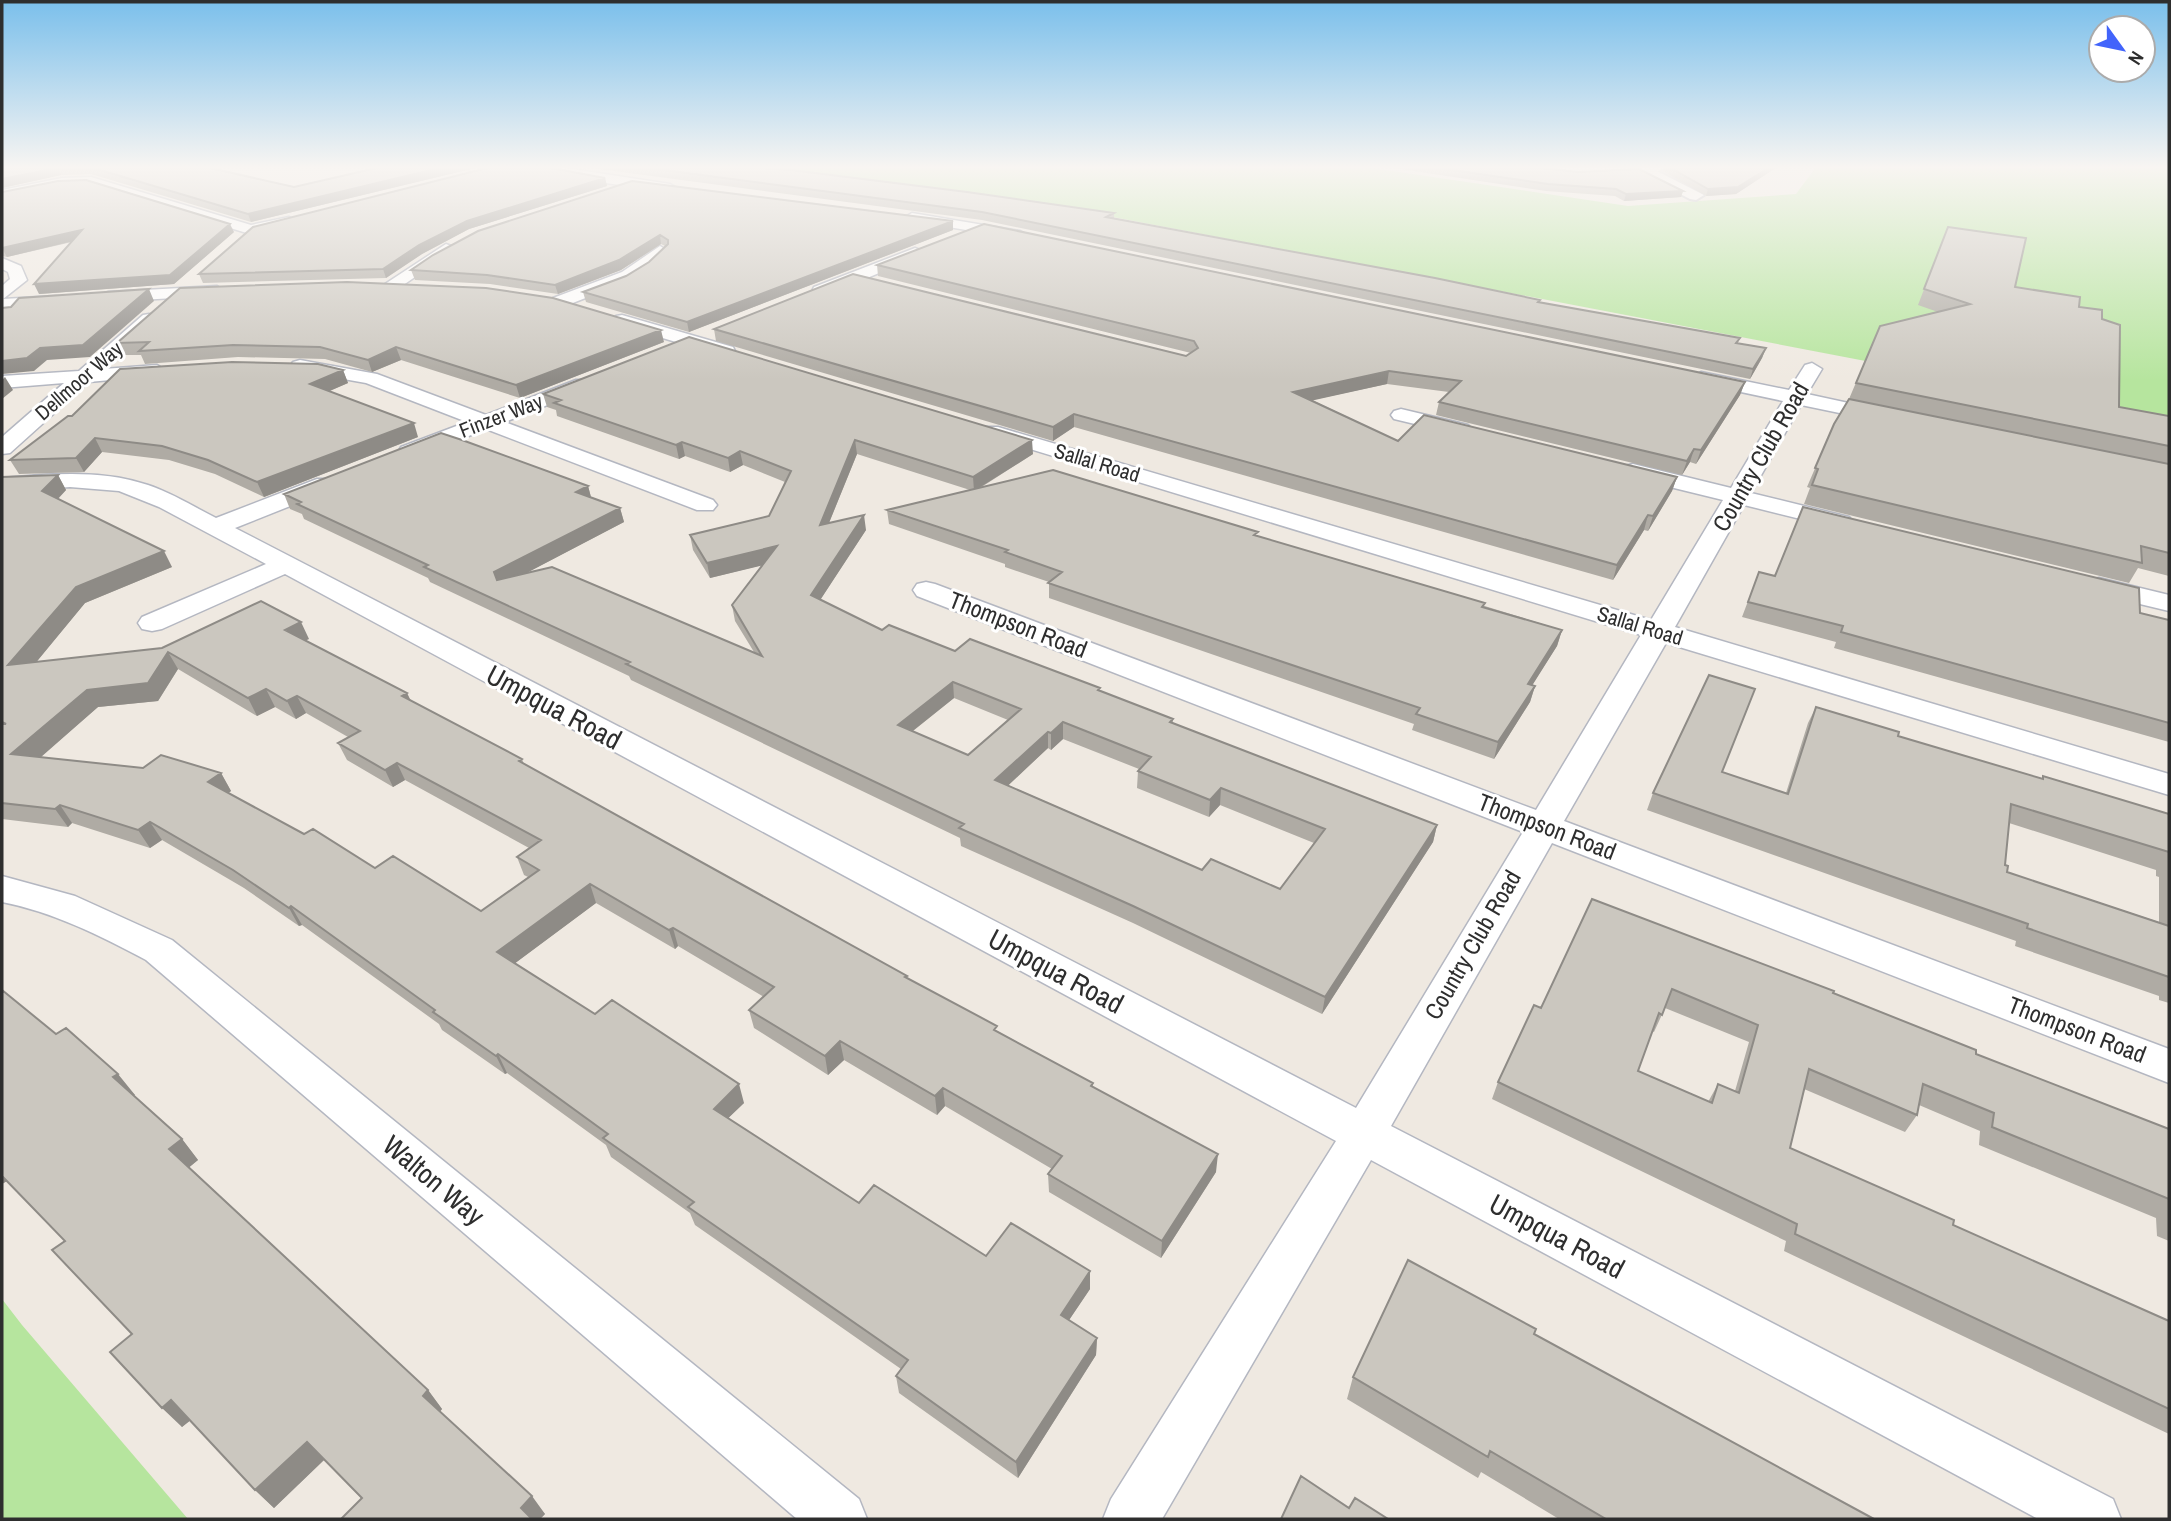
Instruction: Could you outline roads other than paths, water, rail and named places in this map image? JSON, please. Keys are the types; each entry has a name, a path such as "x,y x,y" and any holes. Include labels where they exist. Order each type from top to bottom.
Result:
{"street":[{"path":"229,248 241,238"},
{"path":"803,297 955,238"},
{"path":"426,286 382,284 460,242"},
{"path":"660,251 650,264 585,293 549,300 745,357"},
{"path":"2,263 15,269 19,279 2,294"},
{"name":"Dellmoor Way","path":"2,448 199,275"},
{"path":"853,278 880,284"},
{"path":"2,304 243,290"},
{"path":"667,351 717,331"},
{"path":"280,366 325,368 370,378 705,505"},
{"path":"2,382 183,370"},
{"path":"1686,374 1803,383 1902,420"},
{"name":"Finzer Way","path":"397,457 603,376"},
{"name":"Country Club Road","path":"1131,1519 1364,1133 1803,383"},
{"path":"1401,415 1482,434"},
{"name":"Sallal Road","path":"970,425 2169,785"},
{"path":"1617,467 1860,526"},
{"path":"215,527 345,477"},
{"name":"Umpqua Road","path":"2,485 79,482 121,485 138,489 215,527 2093,1519"},
{"path":"152,623 285,565"},
{"path":"2075,580 2169,603"},
{"name":"Thompson Road","path":"926,590 2169,1066"},
{"name":"Walton Way","path":"2,889 61,905 108,924 159,950 839,1519"}]}
